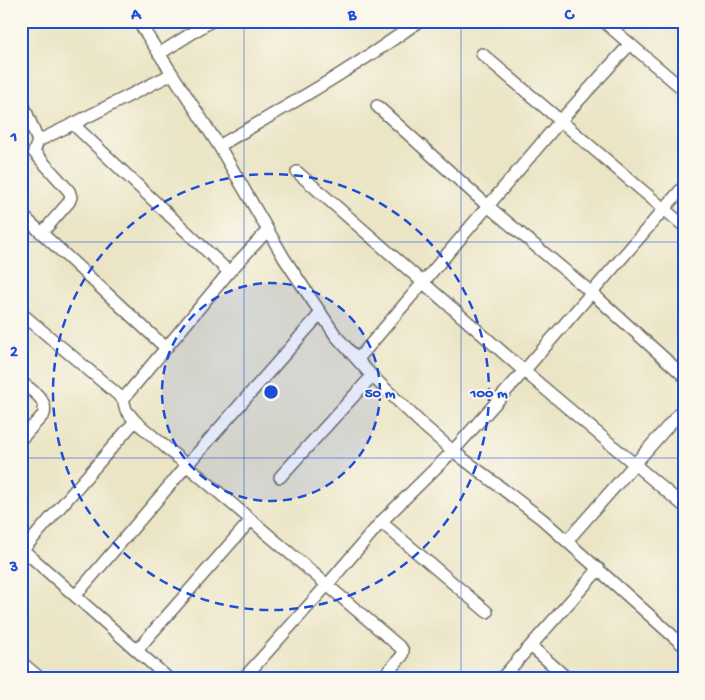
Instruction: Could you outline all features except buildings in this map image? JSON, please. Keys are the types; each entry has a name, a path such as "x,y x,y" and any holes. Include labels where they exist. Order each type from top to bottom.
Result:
{"street":[{"path":"138,21 219,146 284,258 336,336 372,376 424,426 453,451 542,519 684,646"},
{"path":"159,54 211,21"},
{"path":"219,146 380,50 419,21"},
{"path":"603,21 684,90"},
{"path":"358,360 561,120 630,44"},
{"path":"482,54 684,226"},
{"path":"38,141 172,74"},
{"path":"21,99 38,141 34,152 69,191 71,197 69,202 42,234"},
{"path":"377,106 489,207 592,293 684,376"},
{"path":"74,124 229,272"},
{"path":"297,172 423,284 684,506"},
{"path":"243,679 381,522 453,451 684,186"},
{"path":"21,214 166,348"},
{"path":"123,399 229,272 268,230"},
{"path":"21,313 123,399 126,410 135,421 250,521 328,584 403,651 402,656 381,679"},
{"path":"76,596 187,465 321,313"},
{"path":"280,477 372,376"},
{"path":"21,382 45,404 44,414 21,439"},
{"path":"567,541 684,408"},
{"path":"135,421 22,549 169,679"},
{"path":"137,650 250,521"},
{"path":"381,522 487,612"},
{"path":"501,679 599,569"},
{"path":"531,646 568,679"},
{"path":"21,662 41,679"}]}
